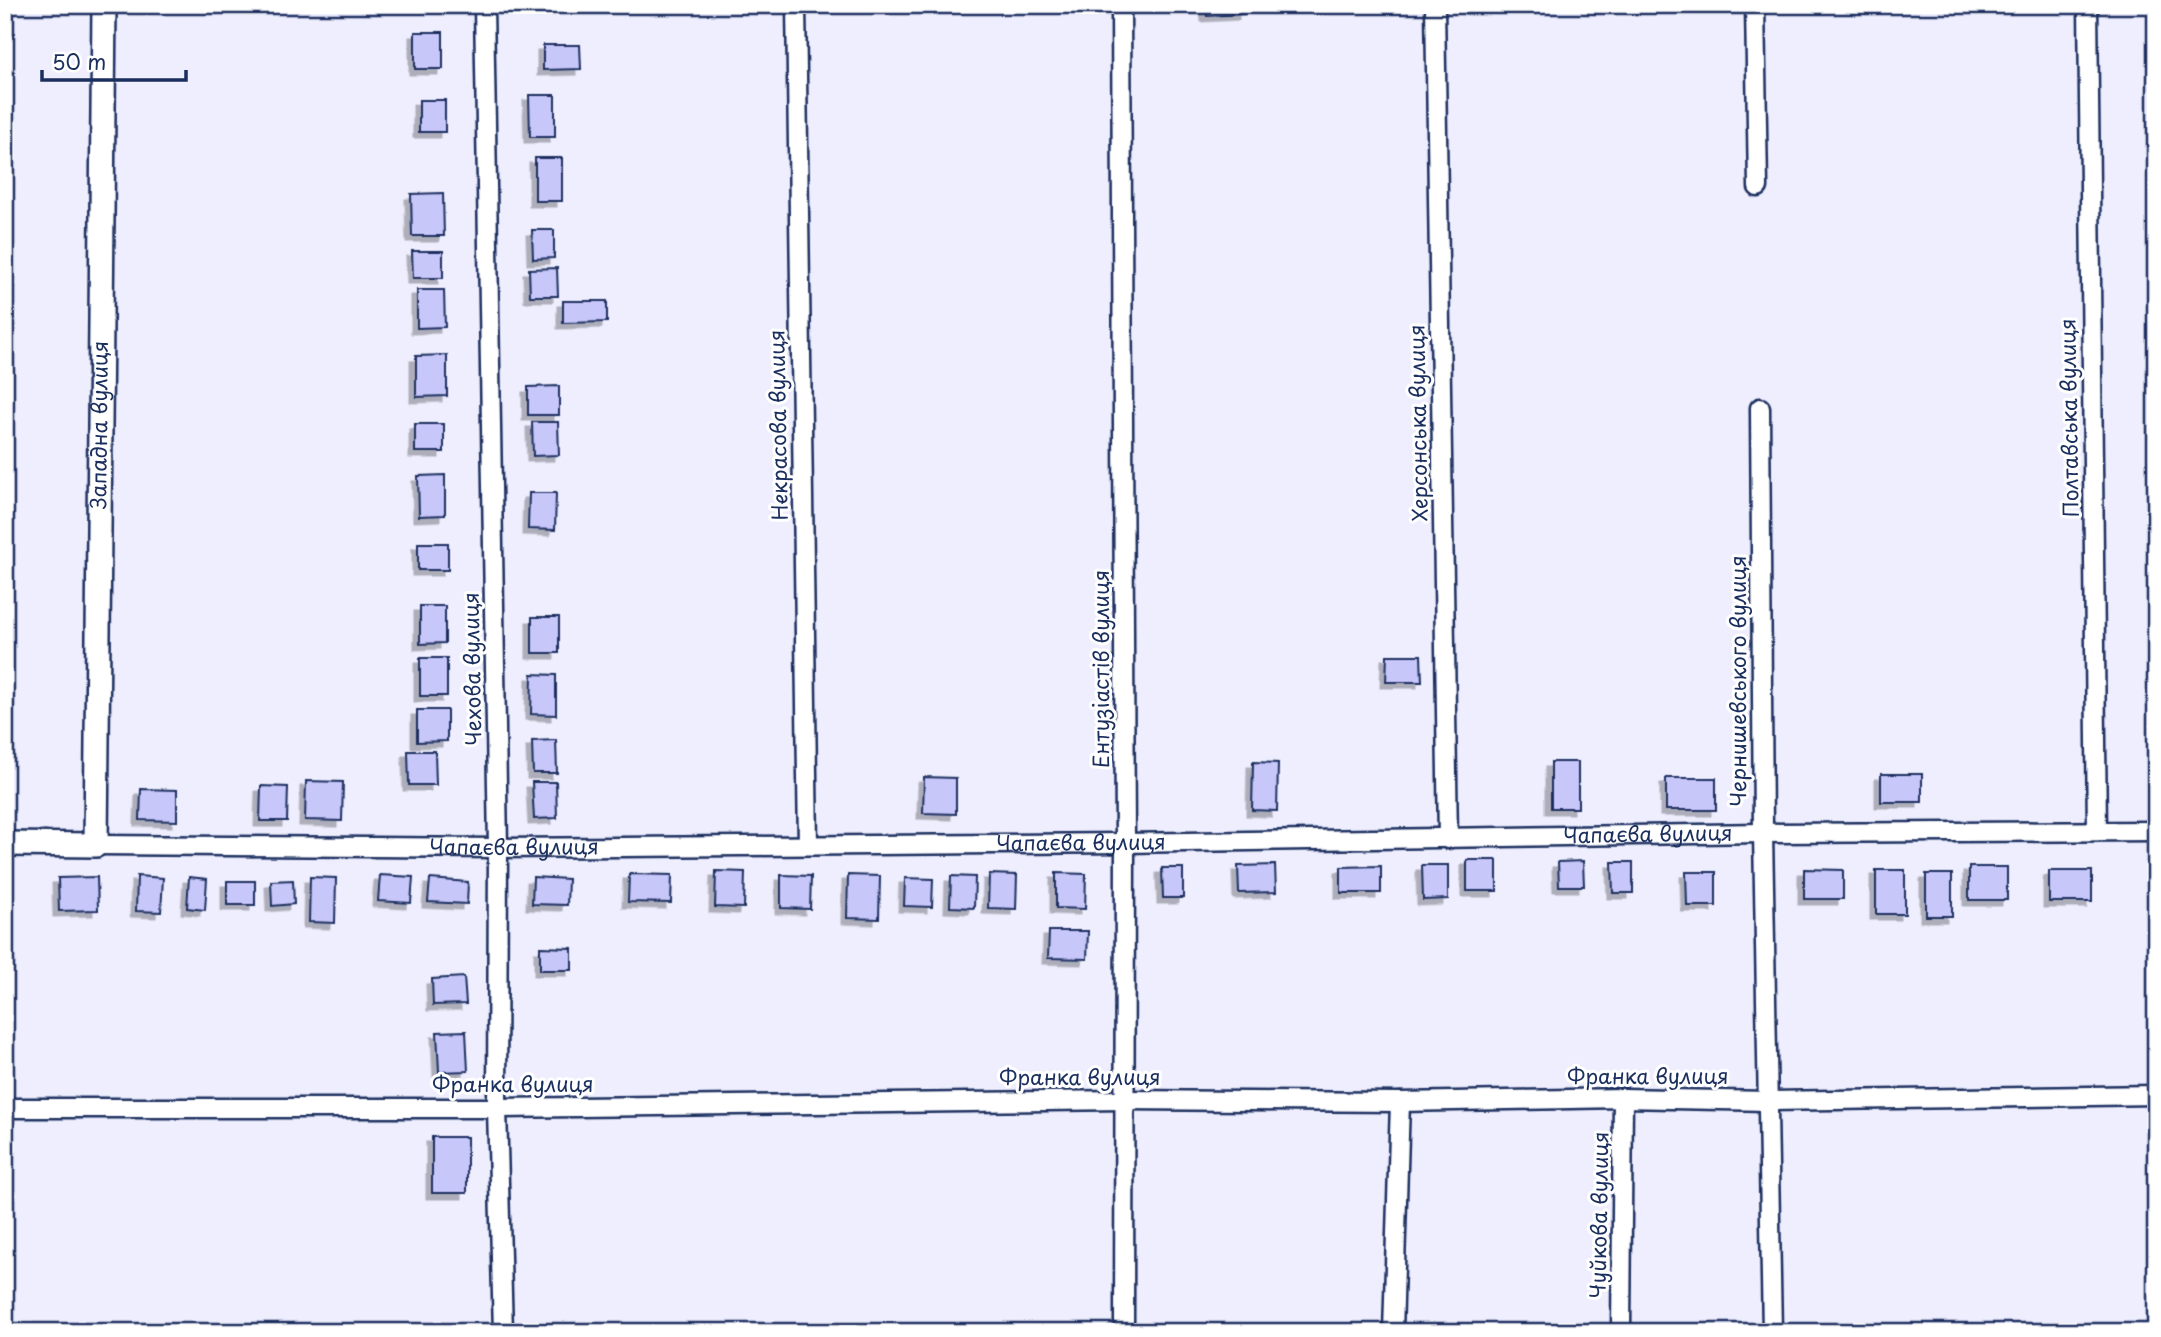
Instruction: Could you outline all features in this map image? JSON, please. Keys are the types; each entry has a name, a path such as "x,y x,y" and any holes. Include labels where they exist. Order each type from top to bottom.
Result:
{"street":[{"name":"Западна вулиця","path":"96,845 104,5"},
{"name":"Чехова вулиця","path":"484,5 498,848 497,1108 503,1332"},
{"name":"Некрасова вулиця","path":"796,5 808,845"},
{"name":"Ентузіастів вулиця","path":"1121,5 1125,843 1124,1332"},
{"name":"Херсонська вулиця","path":"1435,5 1448,839"},
{"path":"1755,5 1758,187"},
{"name":"Полтавська вулиця","path":"2088,5 2097,831"},
{"name":"Чернишевського вулиця","path":"1760,408 1763,832 1772,1332"},
{"name":"Чапаєва вулиця","path":"5,844 498,848 1448,839 1763,832 2156,831"},
{"name":"Франка вулиця","path":"5,1108 497,1108 1124,1100 1400,1102 1623,1098 1768,1101 2156,1095"},
{"name":"Чуйкова вулиця","path":"1621,1332 1623,1098"},
{"path":"1393,1332 1400,1102"}],"building":[{"path":"527,5 546,5 546,11 527,11"},
{"path":"1206,5 1244,5 1244,14 1207,16"},
{"path":"415,32 443,32 443,69 415,69"},
{"path":"543,45 580,45 581,69 543,70"},
{"path":"529,95 555,95 555,137 530,137"},
{"path":"419,100 445,100 445,132 419,132"},
{"path":"535,158 562,158 562,201 535,201"},
{"path":"443,193 444,236 412,236 411,194"},
{"path":"532,230 554,230 554,258 533,259"},
{"path":"412,251 443,251 443,278 413,278"},
{"path":"557,268 558,296 530,296 529,269"},
{"path":"417,290 444,290 445,327 417,328"},
{"path":"563,301 607,301 607,322 563,323"},
{"path":"447,355 447,396 416,397 416,356"},
{"path":"559,386 559,415 528,415 528,387"},
{"path":"532,422 558,422 559,455 533,456"},
{"path":"415,424 444,424 444,452 415,452"},
{"path":"445,475 445,515 419,516 418,476"},
{"path":"529,493 556,493 555,530 528,529"},
{"path":"418,543 448,543 448,570 418,570"},
{"path":"420,606 445,606 445,643 420,644"},
{"path":"532,617 559,617 559,653 532,653"},
{"path":"1387,655 1421,655 1422,682 1386,682"},
{"path":"420,658 447,658 447,696 420,696"},
{"path":"532,674 556,675 556,715 531,714"},
{"path":"417,710 447,710 447,741 417,742"},
{"path":"556,740 557,773 533,773 532,741"},
{"path":"408,751 435,751 436,785 409,785"},
{"path":"1253,762 1278,763 1277,811 1252,810"},
{"path":"1551,762 1578,762 1578,808 1551,808"},
{"path":"1881,774 1922,774 1922,802 1881,802"},
{"path":"924,777 956,778 956,814 923,813"},
{"path":"1666,778 1716,778 1716,810 1666,810"},
{"path":"306,781 343,782 342,821 305,820"},
{"path":"532,782 556,782 557,818 534,819"},
{"path":"261,786 288,787 287,821 260,821"},
{"path":"141,789 177,790 177,821 140,820"},
{"path":"1467,860 1497,860 1497,891 1467,891"},
{"path":"1583,861 1584,886 1559,886 1558,862"},
{"path":"1612,862 1633,862 1633,893 1613,893"},
{"path":"1275,865 1276,892 1239,893 1238,866"},
{"path":"1422,865 1448,865 1448,899 1423,900"},
{"path":"1381,866 1381,893 1341,893 1341,867"},
{"path":"1969,867 2007,867 2007,900 1969,900"},
{"path":"1162,868 1183,868 1183,898 1163,898"},
{"path":"1804,869 1843,870 1843,899 1804,899"},
{"path":"1876,870 1905,870 1905,914 1876,914"},
{"path":"716,871 745,872 744,908 715,907"},
{"path":"2049,871 2092,871 2092,902 2049,902"},
{"path":"1686,872 1716,872 1716,906 1687,906"},
{"path":"1056,873 1086,874 1085,909 1056,908"},
{"path":"5,874 10,874 12,908 5,908"},
{"path":"629,874 672,875 671,903 628,902"},
{"path":"989,874 1017,875 1016,909 988,908"},
{"path":"1926,874 1952,874 1952,916 1926,916"},
{"path":"380,875 413,877 411,903 378,901"},
{"path":"781,875 811,876 810,909 781,908"},
{"path":"848,875 880,876 879,919 847,918"},
{"path":"137,876 163,878 161,912 136,911"},
{"path":"951,876 975,877 974,908 950,907"},
{"path":"97,877 98,910 59,911 58,878"},
{"path":"189,877 207,879 205,910 187,908"},
{"path":"310,877 336,878 335,923 309,922"},
{"path":"533,877 568,879 567,905 532,904"},
{"path":"905,878 933,879 932,907 904,906"},
{"path":"430,879 468,882 467,904 428,902"},
{"path":"293,880 294,904 272,906 271,881"},
{"path":"227,881 255,881 255,905 227,905"},
{"path":"1049,931 1088,931 1087,959 1048,958"},
{"path":"540,947 572,948 572,970 540,970"},
{"path":"464,977 466,1004 433,1005 432,979"},
{"path":"466,1031 468,1071 439,1072 437,1032"},
{"path":"432,1137 467,1137 467,1193 432,1193"}]}
